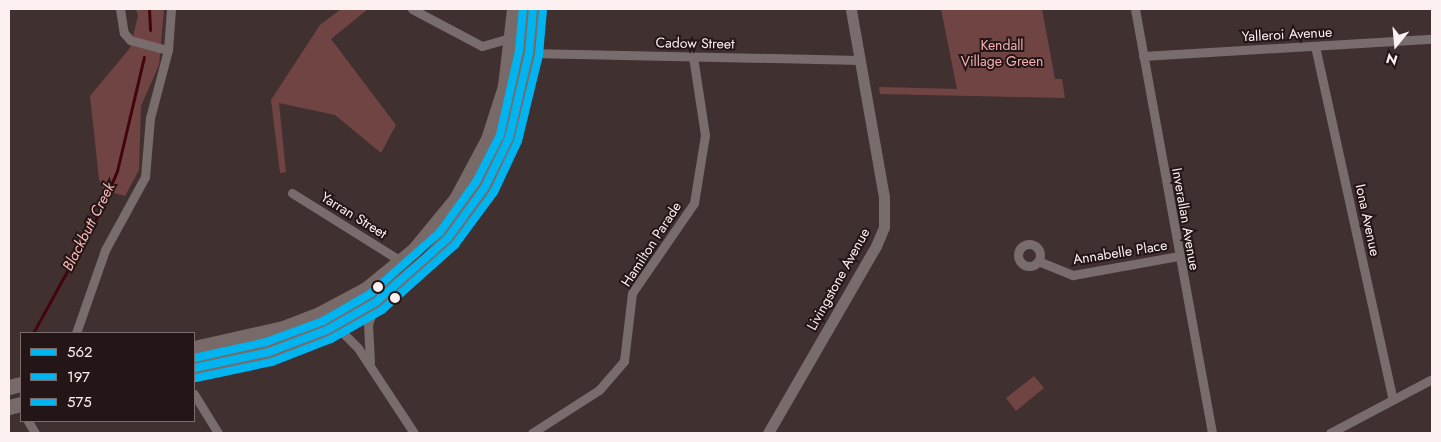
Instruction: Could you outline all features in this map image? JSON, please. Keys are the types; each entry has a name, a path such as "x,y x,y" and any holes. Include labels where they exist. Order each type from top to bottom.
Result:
{"highway":[{"path":"195,348 300,323 354,296 401,261 444,215 482,153 501,104 513,37 514,9"},
{"path":"195,368 270,352 336,326 376,302 428,260 448,238 485,186 509,138 529,54 533,9"}],"street":[{"path":"120,9 124,33 130,40 168,50"},
{"path":"76,332 105,250 145,177 150,118 168,50 171,9"},
{"path":"412,9 482,46 493,46 513,37"},
{"name":"Livingstone Avenue","path":"768,433 876,246 884,227 884,197 851,9"},
{"name":"Inverallan Avenue","path":"1135,9 1212,433"},
{"name":"Yalleroi Avenue","path":"1143,56 1432,38"},
{"name":"Iona Avenue","path":"1316,46 1393,400"},
{"name":"Cadow Street","path":"529,54 860,60"},
{"name":"Hamilton Parade","path":"532,433 599,390 624,361 632,293 694,204 705,135 693,57"},
{"name":"Yarran Street","path":"292,193 401,261"},
{"name":"Annabelle Place","path":"1038,261 1072,275 1179,256"},
{"path":"372,369 368,354 368,324 376,302"},
{"path":"336,326 358,348 414,433"},
{"path":"1330,433 1432,379"},
{"path":"195,396 218,433"},
{"path":"29,422 35,433"}],"green space":[{"path":"136,9 164,9 159,65 141,106 139,170 125,196 104,190 99,179 90,96 130,48 138,16"},
{"path":"341,9 368,9 331,39 396,125 381,153 335,115 279,103 286,172 280,173 271,100 320,25"},
{"name":"Kendall Village Green","path":"941,9 1042,9 1055,79 1062,79 1065,98 880,94 879,87 957,89"},
{"path":"1034,376 1044,388 1016,411 1006,398"}],"waterway":[{"name":"Blackbutt Creek","path":"149,9 150,30"},
{"name":"Blackbutt Creek","path":"34,332 100,211 117,171 144,57"}],"transit line":[{"name":"575","path":"195,358 266,342 323,321 370,294 440,232 476,182 500,135 519,51 523,9"},
{"name":"562","path":"195,368 269,352 327,330 376,302 448,238 485,187 509,138 529,53 533,9"},
{"name":"197","path":"196,378 272,362 331,339 382,310 455,245 494,192 518,141 539,55 543,10"}]}
